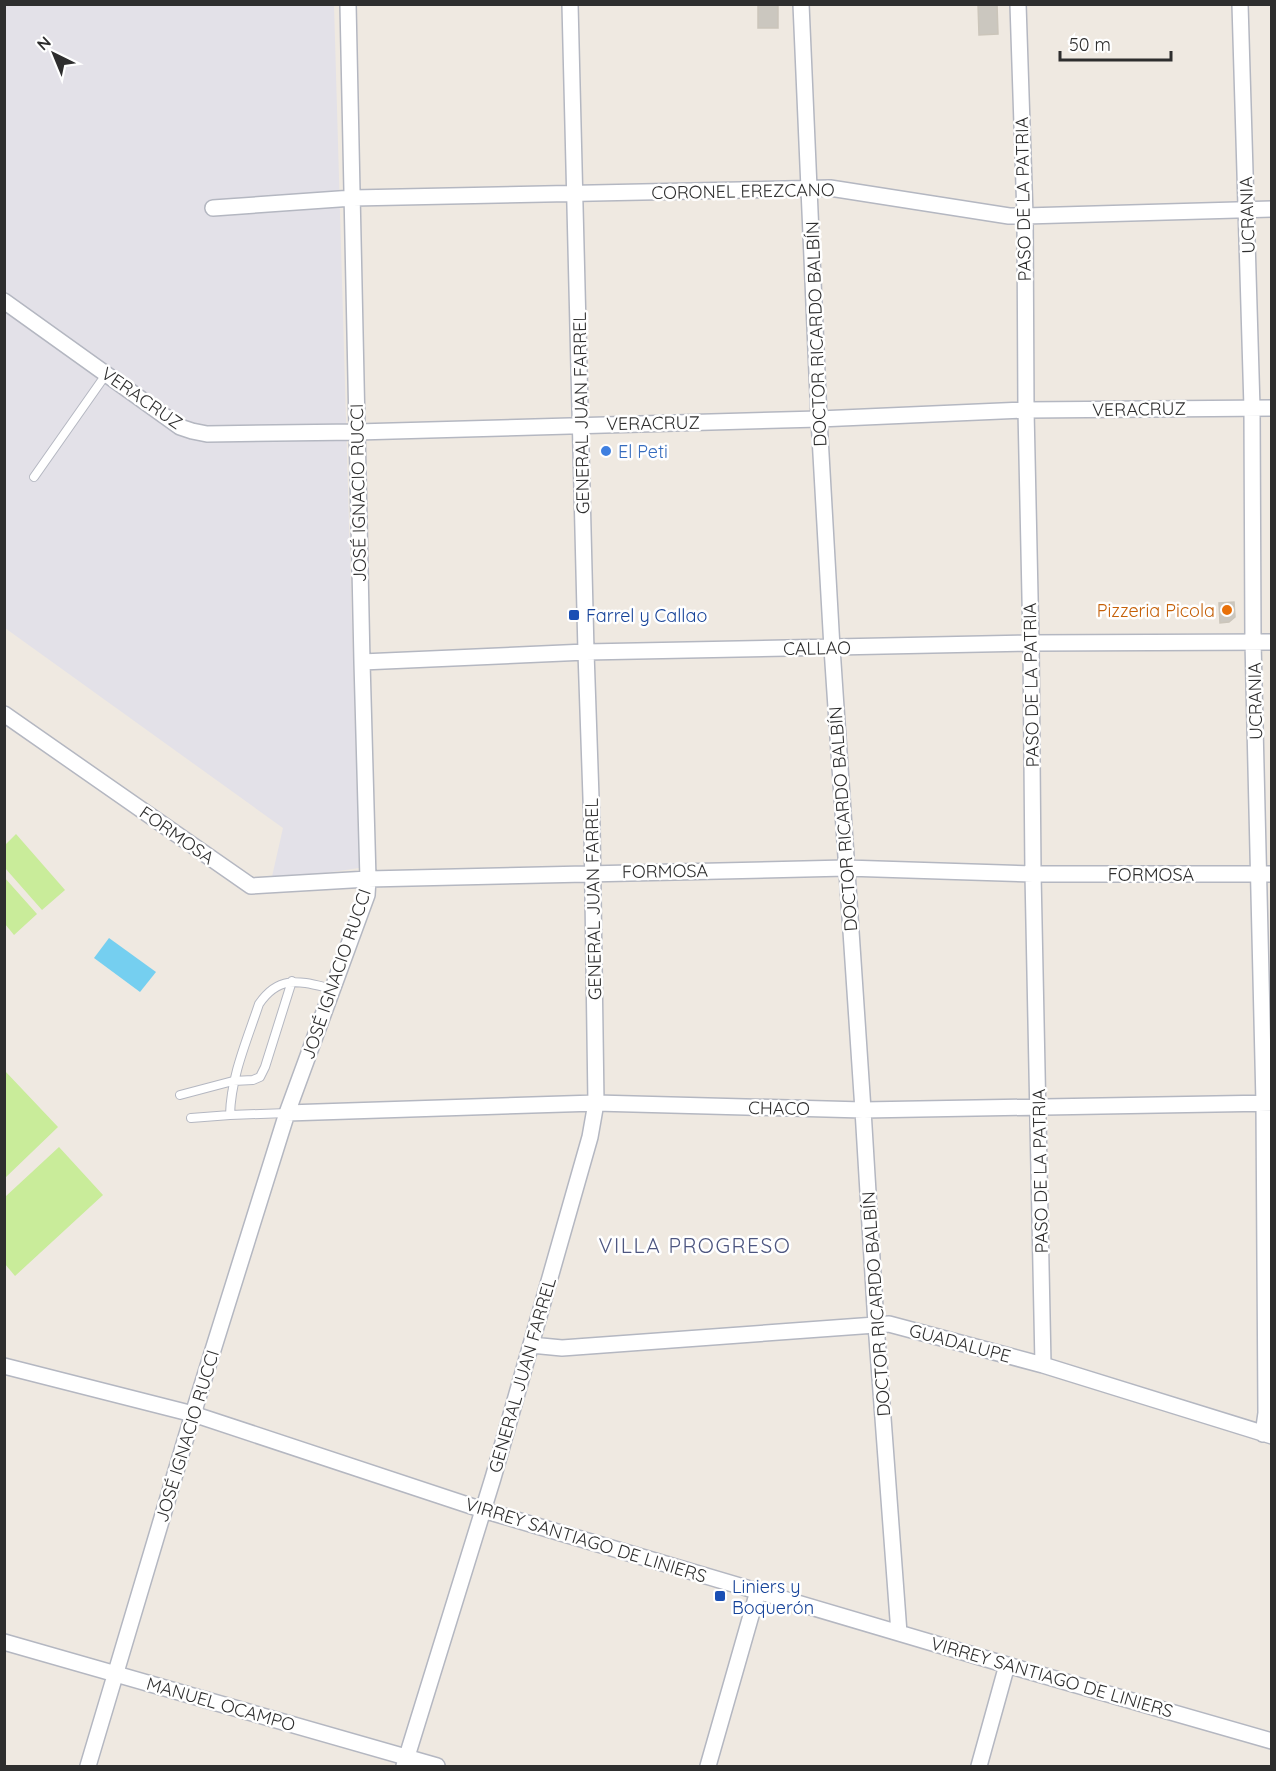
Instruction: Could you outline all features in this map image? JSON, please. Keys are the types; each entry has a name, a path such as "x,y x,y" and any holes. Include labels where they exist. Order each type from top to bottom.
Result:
{"street":[{"name":"JOSÉ IGNACIO RUCCI","path":"88,1767 193,1414 287,1113 367,895 348,4"},
{"name":"GENERAL JUAN FARREL","path":"405,1762 531,1345 590,1137 596,1104 570,4"},
{"name":"DOCTOR RICARDO BALBÍN","path":"801,4 819,419 832,648 876,1324 899,1633"},
{"name":"PASO DE LA PATRIA","path":"1018,4 1025,216 1033,874 1043,1365"},
{"name":"UCRANIA","path":"1240,4 1252,408 1253,642 1265,874 1268,1103 1267,1435"},
{"name":"CORONEL EREZCANO","path":"213,208 353,198 830,188 1009,216 1272,209"},
{"name":"VERACRUZ","path":"4,301 180,427 207,434 819,419 1026,410 1272,408"},
{"name":"CALLAO","path":"362,662 586,652 1272,642"},
{"name":"FORMOSA","path":"4,714 247,884 260,887 368,879 846,868 1033,874 1265,874"},
{"name":"CHACO","path":"287,1113 596,1104 863,1110 1268,1103"},
{"name":"GUADALUPE","path":"531,1345 562,1348 876,1324 899,1326 1043,1365 1267,1435"},
{"name":"VIRREY SANTIAGO DE LINIERS","path":"4,1366 193,1414 483,1510 1007,1665 1272,1740"},
{"path":"708,1767 758,1591"},
{"name":"MANUEL OCAMPO","path":"4,1642 405,1762 437,1767"},
{"path":"979,1767 1007,1665"}],"lane":[{"path":"34,477 106,373"},
{"path":"180,1095 233,1081 253,1080 260,1077 292,981"},
{"path":"230,1115 233,1081 259,1004 266,993 292,981 333,989"},
{"path":"192,1118 287,1113"}],"shaded area":[{"path":"5,5 334,5 359,868 271,881 283,828 5,628"}],"green space":[{"path":"16,834 65,890 42,910 5,868 5,845"},
{"path":"4,877 37,914 14,935 5,924"},
{"path":"5,1071 58,1127 5,1178"},
{"path":"59,1147 103,1195 15,1276 5,1264 5,1197"}],"water":[{"path":"109,938 156,972 140,992 94,958"}],"building":[{"path":"758,4 778,4 778,28 758,28"},
{"path":"978,4 997,4 998,34 979,35"},
{"name":"Pizzeria Picola","path":"1234,602 1235,617 1229,622 1220,623 1219,603"}],"place":[{"name":"El Peti","path":"606,451"},
{"name":"Pizzeria Picola","path":"1227,610"},
{"name":"Farrel y Callao","path":"574,615"},
{"name":"Liniers y Boquerón","path":"720,1596"}],"district":[{"name":"VILLA PROGRESO","path":"695,1245"}]}
